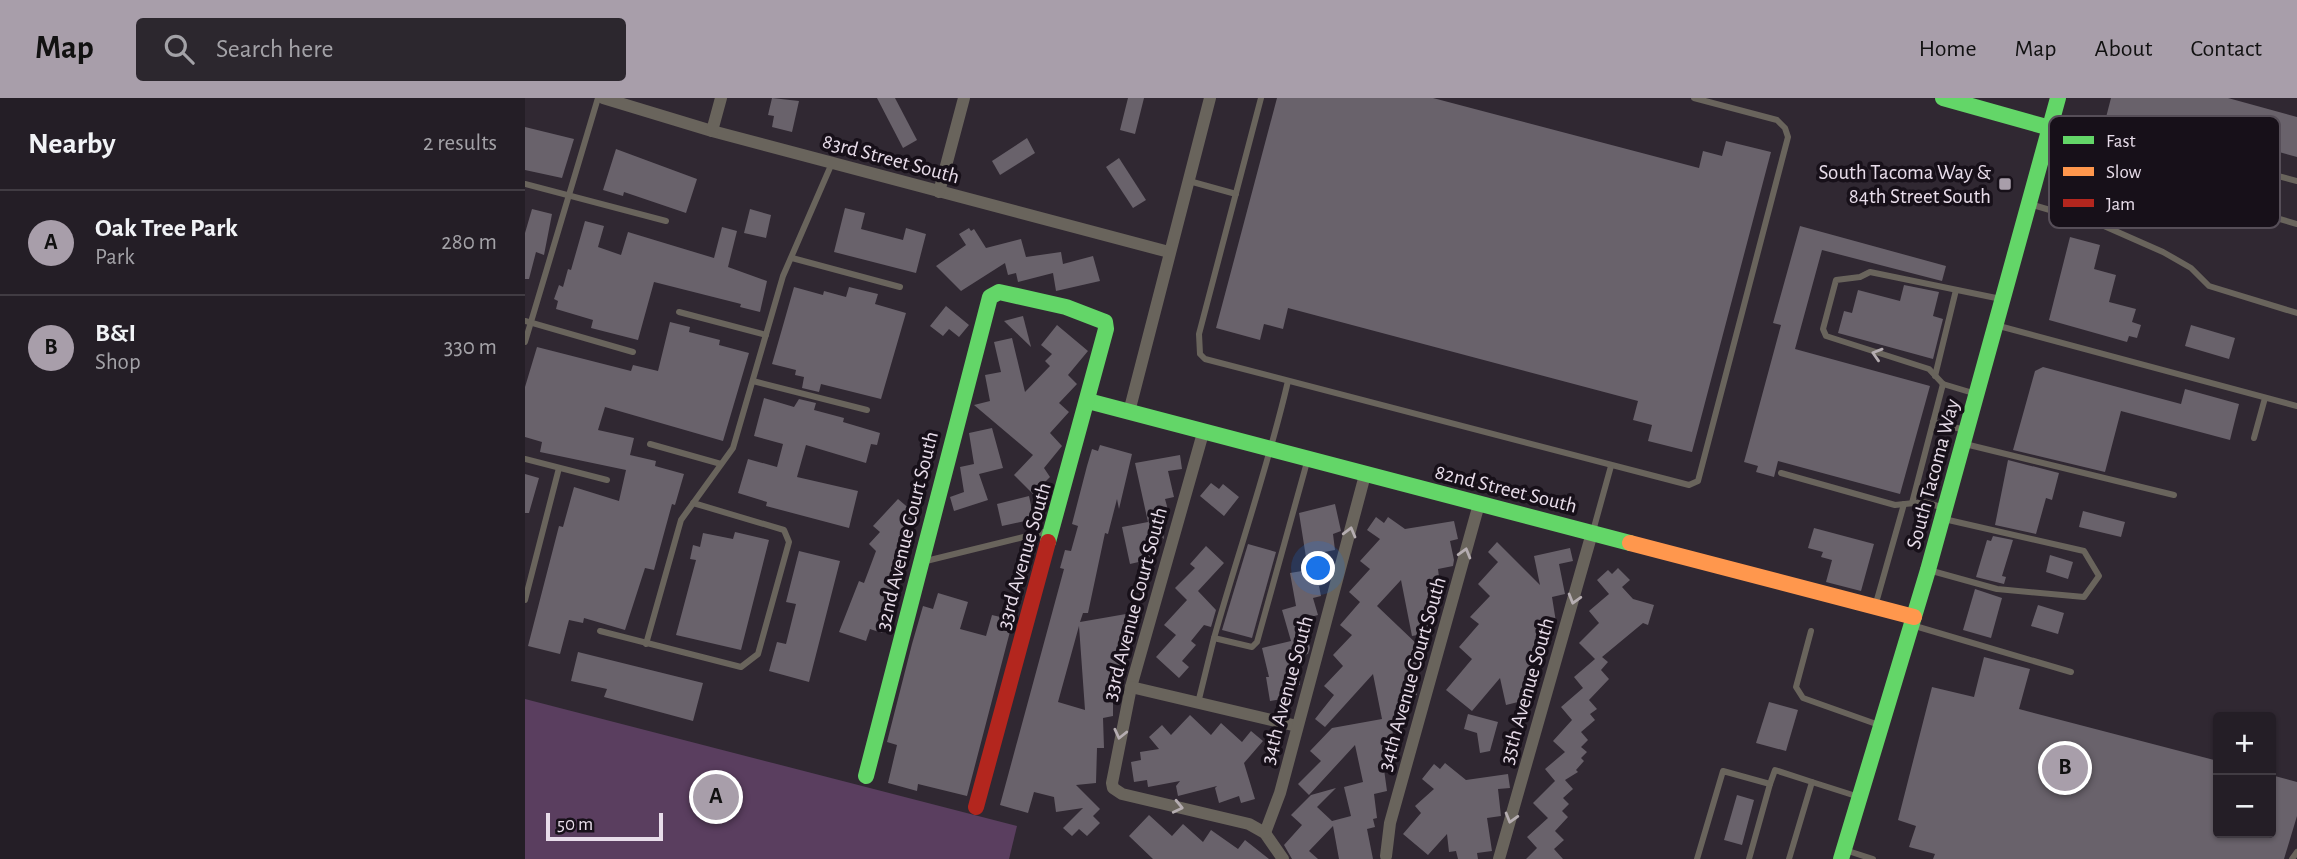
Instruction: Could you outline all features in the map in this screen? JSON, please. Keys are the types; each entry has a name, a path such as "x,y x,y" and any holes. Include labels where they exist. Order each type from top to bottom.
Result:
{"street":[{"name":"83rd Street South","path":"601,98 712,131 1169,252"},
{"path":"712,131 721,98"},
{"path":"939,192 964,98"},
{"path":"1129,412 1210,98"},
{"name":"South Tacoma Way","path":"2053,116 2058,98"},
{"path":"1952,99 2049,128"},
{"name":"South Tacoma Way","path":"1842,854 1928,570 2049,132"},
{"name":"33rd Avenue South","path":"976,807 1054,529 1106,329 1105,323 1098,319 999,292 990,297"},
{"name":"32nd Avenue Court South","path":"866,776 990,297"},
{"name":"82nd Street South","path":"1088,401 1875,607 1913,621"},
{"name":"33rd Avenue Court South","path":"1203,433 1131,687 1112,769 1113,788 1122,794 1249,824 1265,833"},
{"name":"34th Avenue South","path":"1265,833 1280,793 1366,475"},
{"name":"34th Avenue Court South","path":"1384,858 1390,823 1479,504"},
{"name":"35th Avenue South","path":"1499,859 1593,533"},
{"path":"1131,687 1297,726"},
{"path":"1265,833 1283,859"}],"lane":[{"path":"525,342 528,321 601,98"},
{"path":"1261,98 1198,347 1205,359 1677,485 1689,485 1698,481 1786,151 1785,128 1777,120 1694,98"},
{"path":"646,644 681,520 733,448 792,258 832,163"},
{"path":"2280,176 2297,180"},
{"path":"1189,181 1235,194"},
{"path":"525,184 666,222"},
{"path":"2030,204 2049,210"},
{"path":"2280,219 2297,224"},
{"path":"2108,228 2192,268 2209,286 2297,313"},
{"path":"792,258 900,287"},
{"path":"1977,394 1943,384 1929,369 1826,336 1823,329 1836,280 1860,277 1870,272 2003,300"},
{"path":"1935,376 1956,290"},
{"path":"679,312 766,335"},
{"path":"528,321 633,352"},
{"path":"1997,325 2297,406"},
{"path":"753,381 867,410"},
{"path":"1198,703 1252,504 1272,450 1288,381"},
{"path":"1912,503 1943,384"},
{"path":"2254,438 2265,398"},
{"path":"1933,422 1965,437 2174,495"},
{"path":"650,444 721,464"},
{"path":"525,459 607,480"},
{"path":"1214,638 1252,647 1257,642 1308,460"},
{"path":"1593,533 1611,466"},
{"path":"525,600 559,468"},
{"path":"1781,473 1895,505 1924,502 1944,513 2084,551 2099,576 2084,597 1997,589 1928,570"},
{"path":"600,631 741,667 758,654 789,541 784,530 693,503"},
{"path":"1875,607 1904,504"},
{"path":"921,562 1054,529"},
{"path":"1913,621 2071,672"},
{"path":"1811,631 1796,687 1803,698 1881,726"},
{"path":"1749,859 1775,770 1859,797"},
{"path":"1697,859 1723,771 1770,784"},
{"path":"1789,859 1812,782"},
{"path":"2292,859 2297,852"},
{"path":"1842,854 1873,859"}],"shaded area":[{"path":"525,699 1017,826 1009,859 525,859"}],"building":[{"path":"772,98 799,101 792,132 772,127 774,116 768,115"},
{"path":"877,98 895,98 917,140 903,148"},
{"path":"1128,98 1144,98 1135,134 1120,130"},
{"path":"1277,98 1433,98 1699,168 1703,151 1722,156 1726,141 1771,152 1692,452 1648,441 1652,425 1633,420 1638,401 1288,308 1283,329 1264,324 1260,340 1216,328"},
{"path":"2111,98 2228,98 2297,117 2297,157 2280,152 2280,116 2106,116"},
{"path":"525,127 574,139 562,178 525,170"},
{"path":"1027,138 1035,153 1000,175 992,161"},
{"path":"616,149 697,179 686,213 624,192 623,196 603,190"},
{"path":"1119,158 1146,200 1133,208 1106,167"},
{"path":"845,208 865,213 861,229 903,240 906,228 926,234 916,273 834,252"},
{"path":"532,209 552,214 544,255 536,252 529,279 525,279 525,233"},
{"path":"750,209 771,215 766,238 744,233"},
{"path":"585,221 604,226 598,247 621,255 628,232 714,258 722,227 737,231 728,267 767,281 760,312 740,307 741,304 654,282 638,340 591,328 593,320 556,309 558,301 554,299 559,285 563,287 568,269 571,270"},
{"path":"1800,226 1946,266 1942,281 1822,250 1795,349 1930,386 1900,494 1778,461 1774,477 1756,472 1758,466 1744,462 1781,325 1773,323"},
{"path":"969,228 971,231 974,229 986,248 1021,239 1026,257 1061,252 1063,264 1093,256 1100,281 1056,291 1053,273 1018,282 1016,273 1008,275 1005,263 961,291 936,266 966,245 959,234"},
{"path":"2070,237 2100,245 2094,269 2116,275 2109,302 2136,309 2132,322 2141,325 2137,338 2129,336 2127,342 2049,320"},
{"path":"1904,285 1939,292 1933,316 1943,319 1933,359 1838,333 1844,311 1852,313 1858,290 1900,301"},
{"path":"794,287 823,295 824,291 846,297 849,287 878,294 875,304 906,313 881,399 821,384 819,392 802,388 804,377 795,375 796,370 772,364"},
{"path":"946,306 969,325 959,337 949,329 943,336 930,326"},
{"path":"1023,316 1031,347 1004,321"},
{"path":"670,322 690,327 689,332 720,340 719,345 749,353 723,441 605,407 598,430 634,438 630,455 656,461 655,466 684,474 675,505 672,504 654,570 645,568 625,630 584,618 583,623 569,620 560,654 528,646 559,526 563,527 574,487 619,501 626,470 540,452 542,442 525,437 525,387 537,347 631,371 633,365 658,371"},
{"path":"1057,325 1088,351 1068,375 1077,384 1059,403 1069,412 1050,433 1062,446 1044,468 1050,477 1033,494 1014,475 1033,455 974,405 990,401 985,375 1001,372 994,342 1012,338 1025,392 1050,366 1045,361 1052,354 1041,345"},
{"path":"2191,325 2235,338 2229,359 2185,346"},
{"path":"2043,367 2181,404 2185,389 2239,404 2230,440 2121,411 2105,472 2013,450 2035,371"},
{"path":"764,398 794,407 799,399 816,403 814,410 844,418 843,422 880,433 877,445 871,444 866,463 806,445 797,477 858,491 849,528 766,506 767,502 738,493 748,459 777,467 783,444 754,436"},
{"path":"992,428 1003,468 979,474 988,500 954,511 950,497 964,492 960,467 974,464 969,433"},
{"path":"1100,445 1132,454 1119,509 1117,499 1108,534 1105,533 1088,613 1083,613 1080,622 1126,614 1131,652 1121,653 1121,689 1113,690 1113,716 1103,718 1104,748 1097,748 1096,783 1076,785 1100,809 1093,816 1100,823 1087,836 1079,829 1072,836 1063,828 1083,808 1056,812 1054,797 1034,792 1028,813 1000,805 1064,569 1060,568 1065,550 1071,551 1078,526 1072,524 1087,466 1092,449 1098,451","holes":["1079,626 1085,710 1058,702"]},
{"path":"1180,455 1182,469 1168,471 1174,497 1165,499 1168,510 1161,511 1164,539 1150,525 1156,558 1130,564 1122,527 1148,522 1135,463"},
{"path":"2008,460 2059,473 2052,500 2046,498 2036,534 1995,525"},
{"path":"525,474 539,478 529,513 525,513"},
{"path":"1211,483 1219,489 1223,484 1239,497 1224,516 1200,496"},
{"path":"1029,496 1034,519 1002,526 997,504"},
{"path":"898,499 918,516 899,537 911,548 891,569 900,573 885,610 889,611 882,633 870,629 866,641 839,632 859,581 864,583 876,551 869,544 880,532 873,526"},
{"path":"1335,504 1341,531 1333,534 1335,550 1319,553 1325,584 1319,586 1321,596 1313,598 1318,615 1303,619 1310,648 1308,654 1295,657 1300,685 1292,686 1294,697 1270,701 1266,677 1269,677 1262,648 1291,641 1282,610 1296,606 1290,573 1308,570 1299,513"},
{"path":"2083,511 2125,522 2121,537 2079,527"},
{"path":"1376,517 1384,523 1388,517 1405,529 1454,521 1458,539 1450,541 1453,566 1438,569 1442,601 1431,603 1434,632 1412,636 1401,580 1377,606 1419,646 1424,664 1413,667 1417,695 1405,697 1408,724 1392,727 1396,760 1383,762 1387,791 1374,794 1377,818 1373,819 1375,827 1367,829 1373,859 1339,859 1333,826 1309,851 1318,859 1292,859 1284,845 1302,825 1291,815 1311,795 1336,788 1317,807 1332,821 1351,816 1344,787 1363,782 1355,745 1309,795 1298,784 1321,761 1310,751 1332,728 1382,719 1373,674 1325,727 1315,719 1334,695 1324,686 1343,666 1333,655 1352,635 1340,625 1360,602 1349,592 1370,569 1360,561 1380,539 1367,530"},
{"path":"1814,528 1874,544 1861,591 1826,582 1832,560 1821,557 1823,552 1808,548"},
{"path":"735,532 769,540 741,650 676,635 696,560 690,559 693,545 700,547 703,533 733,539"},
{"path":"1993,536 2013,540 2002,576 2006,577 2004,584 1976,577 1987,540 1991,541"},
{"path":"1497,542 1540,585 1534,556 1570,548 1573,561 1559,564 1565,594 1552,597 1556,622 1543,625 1547,656 1534,659 1538,685 1523,689 1526,700 1506,705 1500,678 1472,711 1446,690 1472,659 1459,647 1479,624 1470,617 1490,596 1478,584 1498,562 1488,552"},
{"path":"1248,544 1276,552 1252,638 1222,630"},
{"path":"1206,546 1224,563 1198,591 1216,610 1211,627 1204,625 1191,641 1196,645 1182,661 1189,667 1179,678 1156,657 1176,635 1164,625 1187,600 1175,588 1195,568 1190,564"},
{"path":"799,551 840,561 809,682 769,671 777,642 786,644 796,604 786,602"},
{"path":"2050,555 2073,562 2068,579 2046,572"},
{"path":"1618,568 1630,580 1622,587 1633,599 1654,605 1648,625 1643,623 1602,657 1608,662 1601,670 1609,679 1589,700 1597,709 1590,714 1595,720 1581,732 1588,740 1581,747 1587,752 1581,758 1584,761 1576,770 1578,772 1565,780 1573,789 1563,798 1569,804 1562,811 1568,817 1555,831 1564,840 1554,849 1563,859 1526,859 1537,848 1527,837 1548,818 1533,803 1555,781 1545,769 1565,752 1553,741 1572,720 1561,707 1583,688 1574,677 1595,659 1579,643 1599,623 1589,611 1609,594 1597,580 1608,570 1612,574"},
{"path":"1975,589 2002,598 1991,638 1963,630"},
{"path":"938,593 968,602 960,629 986,636 992,615 1013,620 967,796 918,784 917,791 888,783 897,745 887,742 912,644 923,606 933,609"},
{"path":"2038,605 2064,613 2058,634 2031,626"},
{"path":"578,652 703,683 693,721 604,697 607,689 571,681"},
{"path":"1984,657 2030,669 2019,709 2213,760 2213,838 2276,838 2276,776 2297,782 2297,816 2284,859 1933,859 1935,854 1909,847 1916,826 1898,820 1932,687 1974,697"},
{"path":"1769,702 1798,710 1786,751 1756,743"},
{"path":"1468,714 1498,722 1490,751 1480,753 1477,733 1464,729"},
{"path":"1190,715 1211,735 1221,723 1242,742 1251,731 1263,741 1244,763 1255,799 1241,803 1239,796 1219,803 1215,788 1217,786 1178,796 1176,786 1180,781 1148,787 1147,780 1134,782 1131,762 1141,760 1140,752 1159,749 1149,737 1162,725 1171,735"},
{"path":"1445,763 1466,780 1508,774 1510,788 1498,789 1501,816 1487,818 1492,851 1477,853 1478,859 1458,859 1456,851 1449,852 1447,834 1428,855 1403,834 1421,813 1415,806 1434,789 1422,779 1434,764 1440,769"},
{"path":"1737,795 1754,800 1742,845 1724,840"},
{"path":"1149,815 1172,836 1183,824 1203,842 1211,830 1238,849 1245,840 1269,859 1153,859 1129,836"}],"traffic: fast":[{"path":"1943,98 2049,128"},
{"path":"2053,116 2058,98"},
{"path":"1841,859 1928,570 2049,131"},
{"path":"866,776 990,297 999,292 1066,307 1105,322 1106,329 1048,542"},
{"path":"1088,401 1630,543"}],"traffic: slow":[{"path":"1630,543 1914,617"}],"traffic: jam":[{"path":"976,807 1048,542"}],"place":[{"name":"South Tacoma Way & 84th Street South","path":"2005,184"},
{"name":"B&I","path":"2065,768"},
{"name":"Oak Tree Park","path":"716,797"}]}
